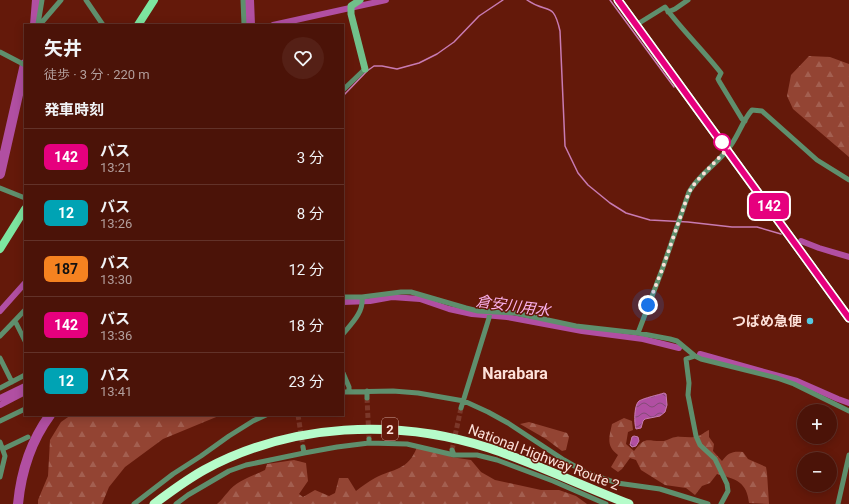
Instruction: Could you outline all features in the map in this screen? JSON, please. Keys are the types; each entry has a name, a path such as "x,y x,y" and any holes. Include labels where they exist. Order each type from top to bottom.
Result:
{"highway":[{"path":"618,0 849,318"},
{"name":"National Highway Route 2","path":"154,504 174,488 204,470 236,455 268,444 299,436 361,429 392,429 421,432 482,446 522,460 630,504"}],"main road":[{"path":"139,24 154,0"},
{"path":"0,249 24,211"}],"street":[{"path":"38,24 42,0"},
{"path":"38,24 43,21 61,0"},
{"path":"86,0 102,24"},
{"path":"243,0 244,24"},
{"path":"344,89 365,69 351,14 351,6 360,0"},
{"path":"668,12 688,0"},
{"path":"636,25 665,7 683,31 721,73 718,79 744,121"},
{"path":"0,52 24,64"},
{"path":"638,333 691,188 727,149 752,110 762,111 817,160 849,180"},
{"path":"0,188 24,198"},
{"path":"344,297 362,300 401,292 411,292 490,314 515,313 576,326 638,333 677,341 701,359 777,378 794,384 849,411"},
{"path":"344,333 360,312 362,300"},
{"path":"0,336 24,311"},
{"path":"461,408 490,314"},
{"path":"15,321 24,339"},
{"path":"695,356 687,358 685,362 689,383 688,395 697,440 700,445 715,459 727,484 728,491 721,504"},
{"path":"0,358 12,382"},
{"path":"344,375 349,387 349,391"},
{"path":"0,388 24,376"},
{"path":"367,391 367,398"},
{"path":"344,392 418,392 464,401 508,423 564,460 586,472 616,483 660,489 708,504"},
{"path":"0,422 24,410"},
{"path":"134,504 172,474 229,436 264,416"},
{"path":"3,450 28,437"},
{"path":"176,504 188,495 229,471 246,465 369,441 407,444 478,455 497,460 606,504"},
{"path":"0,442 6,456 0,477"},
{"path":"303,447 304,453"},
{"path":"838,504 849,455"}],"green space":[{"path":"809,56 830,57 849,64 849,157 793,109 787,96 791,75"},
{"path":"70,416 219,416 163,439 125,467 109,487 102,504 38,504 38,500 48,476 50,440 61,422"},
{"path":"624,418 632,421 633,430 628,432 626,444 634,451 641,443 647,440 664,441 674,437 695,437 709,430 709,437 714,444 713,451 722,461 731,453 743,452 748,459 766,467 769,504 749,503 746,490 739,482 717,474 710,483 702,486 695,495 686,488 665,485 641,470 636,460 630,458 618,472 611,467 618,455 614,452 610,445 609,438 612,424"},
{"path":"529,422 567,433 569,437 566,450 562,451 546,439 520,424"},
{"path":"417,447 445,453 451,457 471,460 481,472 495,480 541,490 559,490 576,496 587,504 217,504 231,488 245,479 265,470 267,464 294,460 306,463 308,481 299,494 303,497 315,490 329,496 335,493 339,478 348,478 356,491 375,478 405,465"}],"water":[{"path":"664,393 666,394 667,405 665,412 660,416 645,419 641,428 636,429 635,414 637,403 644,399"},
{"path":"632,437 638,437 639,441 636,446 632,447 630,445"}],"waterway":[{"path":"35,24 37,0"},
{"path":"249,0 250,24"},
{"path":"278,24 386,0"},
{"path":"344,95 367,71 374,66 397,69 419,63 437,54 454,42 479,16 503,0"},
{"path":"527,0 552,12 557,21 560,31 565,146 578,173 588,185 610,203 626,213 650,220 688,222 732,227 757,227 781,234"},
{"path":"610,0 674,87"},
{"path":"0,174 24,68"},
{"path":"801,241 849,257"},
{"path":"0,311 24,284"},
{"name":"倉安川用水","path":"344,302 370,301 392,297 420,299 449,309 472,314 507,317 582,331 643,339 679,348"},
{"name":"倉安川用水","path":"700,354 797,381 849,403"},
{"name":"倉安川用水","path":"0,398 24,386"},
{"path":"0,405 24,393"},
{"path":"18,504 24,469 32,446 49,416"}],"tunnel":[{"path":"367,398 369,439"},
{"path":"452,450 461,408"},
{"path":"298,416 303,447"}],"bus line":[{"name":"142","path":"618,0 849,318"}],"place":[{"name":"つばめ急便","path":"810,321"}],"district":[{"name":"Narabara","path":"515,373"}],"route":[{"path":"648,305 662,270 689,192 695,183 730,146 722,142"}]}
